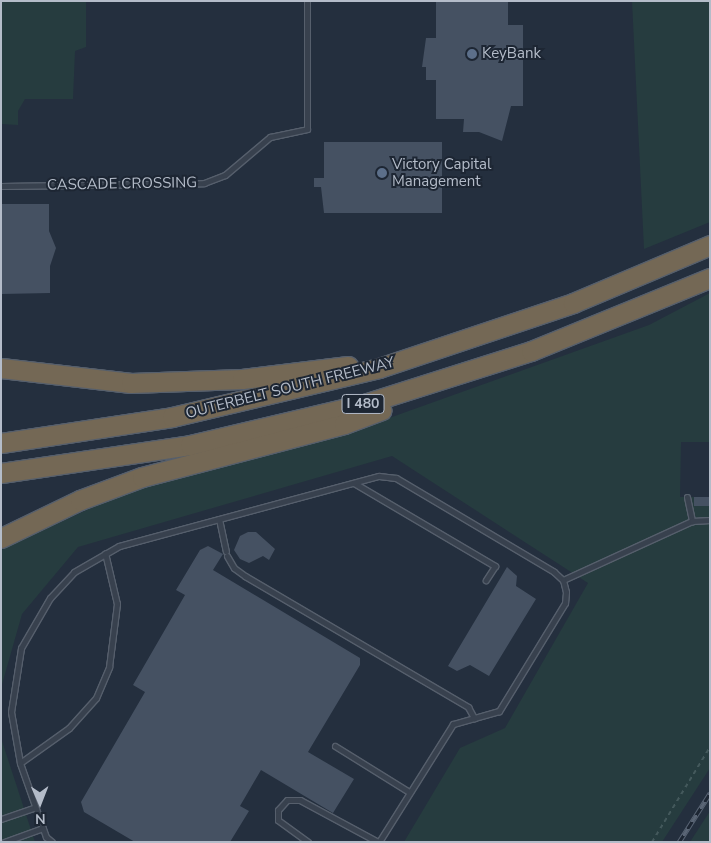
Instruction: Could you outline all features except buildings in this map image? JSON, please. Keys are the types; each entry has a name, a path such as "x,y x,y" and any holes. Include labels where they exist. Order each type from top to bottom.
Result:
{"highway":[{"name":"OUTERBELT SOUTH FREEWAY","path":"1,443 172,417 379,368 573,303 710,245"},
{"name":"OUTERBELT SOUTH FREEWAY","path":"1,473 190,445 314,417 434,383 612,320 710,278"},
{"path":"1,368 131,383 249,379 353,366 379,368"},
{"path":"1,538 107,489 344,424 434,383"}],"lane":[{"name":"CASCADE CROSSING","path":"1,186 204,182 225,176 270,137 307,130 307,1"},
{"path":"52,842 43,828 20,763 11,712 21,648 50,598 74,572 105,552 379,476 396,478 563,580"},
{"path":"354,483 495,566 486,580"},
{"path":"687,497 692,521"},
{"path":"219,519 227,554 234,568 468,708 474,718"},
{"path":"563,580 692,521 710,520"},
{"path":"20,763 69,728 96,698 109,667 118,604 105,552"},
{"path":"308,842 278,820 278,810 287,800 300,800 379,842 453,724 498,711 565,603 563,580"},
{"path":"335,746 409,792"},
{"path":"1,819 36,807"},
{"path":"4,842 43,828"}],"path":[{"path":"652,842 710,747"}],"green space":[{"path":"1,1 86,1 86,47 75,51 73,99 25,99 18,111 18,125 1,124"},
{"path":"632,1 710,1 710,222 644,249"},
{"path":"710,293 710,442 681,442 680,497 694,497 694,506 710,505 710,768 662,842 404,842 460,748 505,728 588,583 392,456 78,547 22,614 1,688 1,550 140,485 378,422 649,325"},
{"path":"1,738 35,842 1,842"},
{"path":"710,811 710,842 690,842"}],"railway":[{"path":"679,842 710,793"}],"place":[{"name":"KeyBank","path":"472,54"},
{"name":"Victory Capital Management","path":"382,173"}]}
